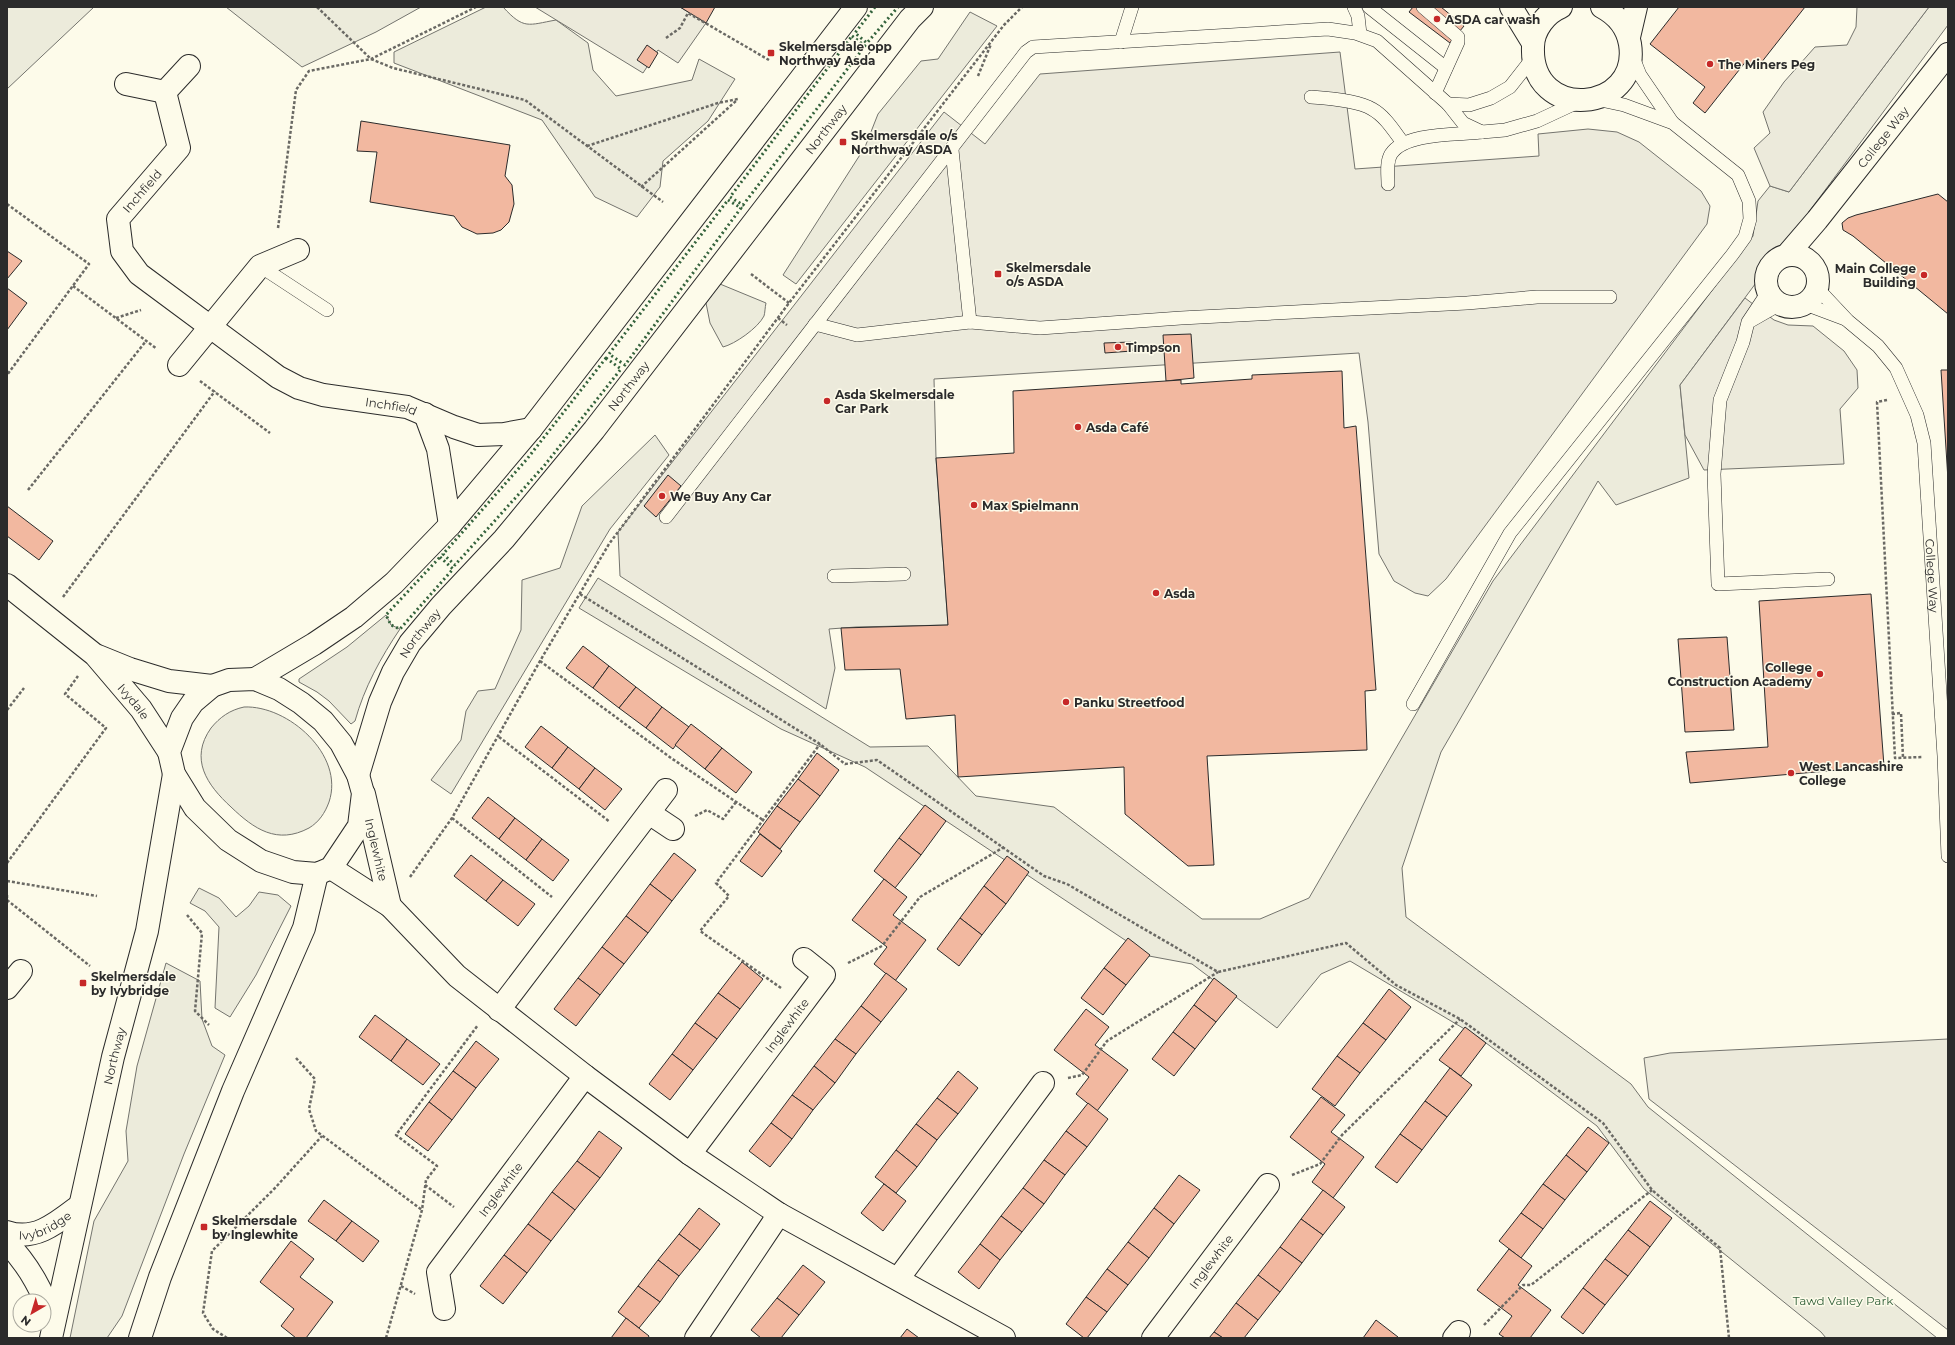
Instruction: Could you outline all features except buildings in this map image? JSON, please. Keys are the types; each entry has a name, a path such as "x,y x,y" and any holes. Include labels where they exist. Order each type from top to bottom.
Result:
{"street":[{"path":"140,1338 160,1276 233,1091 304,928 324,871 293,872 261,861 228,840 195,808 174,774 169,752 182,718 193,702 212,686 229,680 255,679 314,644 354,617 394,583 450,525 531,429 856,7"},
{"name":"Northway","path":"324,871 359,826 361,784 380,702 393,672 410,643 441,606 504,539 594,430 906,25 922,7"},
{"path":"1511,7 1532,51 1537,74 1544,84 1564,98 1588,100 1610,92 1622,81 1628,68 1636,7"},
{"path":"1532,51 1538,29 1546,16 1559,7"},
{"path":"1602,7 1611,12 1622,23 1630,45"},
{"name":"College Way","path":"1797,257 1817,220 1948,54"},
{"path":"126,84 165,92 189,66"},
{"name":"Inchfield","path":"165,92 179,148 118,219 122,250 139,274 278,377 299,388 323,395 407,407 454,427 478,434 504,434 531,429"},
{"path":"179,365 260,266 298,250"},
{"path":"1774,298 1766,284 1770,267 1775,261 1797,257 1817,273 1811,296"},
{"name":"College Way","path":"1774,298 1796,306 1811,296"},
{"name":"Inchfield","path":"424,414 438,449 450,525"},
{"name":"Ivydale","path":"7,585 95,655 141,708 169,752"},
{"name":"Ivydale","path":"95,655 130,669 169,681 212,686"},
{"name":"Inglewhite","path":"255,679 279,689 301,703 323,721 341,743 361,784 390,906"},
{"name":"Northway","path":"53,1330 79,1206 113,1057 147,931 174,774"},
{"path":"499,1010 666,790"},
{"path":"649,812 673,829"},
{"name":"Inglewhite","path":"324,871 390,906 457,976 585,1076 690,1154 779,1214 898,1279 996,1336"},
{"path":"804,958 824,975"},
{"path":"7,988 21,971"},
{"name":"Inglewhite","path":"690,1154 824,975"},
{"name":"Inglewhite","path":"444,1309 438,1272 585,1076"},
{"path":"898,1279 1043,1083"},
{"name":"Inglewhite","path":"1153,1338 1268,1185"},
{"name":"Ivybridge","path":"7,1232 26,1235 41,1230 56,1223 79,1206"},
{"path":"696,1338 779,1214"},
{"name":"Ivybridge","path":"7,1243 18,1254 30,1271 43,1294 53,1330"}],"lane":[{"path":"1121,42 1132,7"},
{"path":"1354,7 1358,16 1360,34"},
{"path":"1369,7 1446,68"},
{"path":"1423,7 1458,37 1458,42 1435,93"},
{"path":"666,517 1029,49 1033,47 1328,29 1360,34 1376,41 1448,104 1463,123 1482,132"},
{"path":"1413,704 1510,533 1745,237 1750,219 1749,201 1738,175 1673,123 1640,75 1630,45"},
{"path":"1448,104 1470,105 1491,98 1510,87 1532,51"},
{"path":"1311,97 1331,98 1372,108 1388,122 1403,143"},
{"path":"1388,184 1390,155 1403,143 1417,138 1505,130 1537,121 1588,100 1624,105 1673,123"},
{"path":"952,150 970,322"},
{"path":"260,266 327,310"},
{"name":"College Way","path":"1811,296 1848,321 1878,346 1896,368 1909,394 1917,415 1924,443 1944,756 1948,856"},
{"name":"College Way","path":"1811,296 1848,321"},
{"path":"815,324 857,336 970,322 1040,328 1181,318 1459,304 1537,297 1610,297"},
{"path":"1774,298 1748,322 1743,342 1720,400 1714,474 1718,584 1828,579"},
{"path":"834,576 904,574"}],"path":[{"path":"317,7 371,59 393,68 525,100 663,202"},
{"path":"260,266 280,225 296,90 309,71 371,59 476,7"},
{"path":"666,38 680,28 688,13 769,60"},
{"path":"587,146 718,103 738,99 641,186"},
{"path":"7,204 89,264 7,375"},
{"path":"751,274 789,303"},
{"path":"28,490 146,341"},
{"path":"48,618 215,392"},
{"path":"1909,394 1878,402 1895,758 1944,756"},
{"path":"580,594 820,744 844,764 877,760 1044,876 1067,884 1218,972"},
{"path":"7,863 106,728 65,694 95,655"},
{"path":"540,661 671,758 763,820"},
{"path":"7,710 24,688"},
{"path":"1892,714 1901,713 1903,758"},
{"path":"499,737 629,837"},
{"path":"803,1003 700,931 729,896 716,883 820,744"},
{"path":"673,829 706,810 723,819 736,802"},
{"path":"452,818 573,913"},
{"path":"824,975 882,946 920,897 1004,847"},
{"path":"7,881 97,896"},
{"path":"7,896 7,900 90,966"},
{"path":"187,915 202,933 195,1011 209,1025"},
{"path":"1043,1083 1082,1075 1107,1041 1218,972 1346,943 1396,985 1460,1019 1603,1123 1652,1190 1720,1248 1729,1338"},
{"path":"386,1338 422,1210 426,1180 437,1166 396,1135 481,1020 499,1010"},
{"path":"1268,1185 1320,1164 1342,1135 1460,1019"},
{"path":"296,1058 315,1079 309,1109 316,1131 422,1210"},
{"path":"227,1338 213,1329 203,1313 212,1251 275,1188 322,1136"},
{"path":"426,1185 476,1223"},
{"path":"1456,1335 1474,1335 1523,1285 1531,1284 1652,1190"}],"green space":[{"path":"7,7 94,7 7,89"},
{"path":"226,7 421,7 376,32 302,67"},
{"path":"486,7 503,7 516,19 527,24 556,20 588,43 593,70 616,96 692,80 699,59 735,79 708,121 663,161 660,187 637,217 595,197 542,120 394,63 394,52"},
{"name":"Tawd Valley Park","path":"1929,7 1948,7 1948,25 1680,385 1689,478 1616,505 1598,481 1441,752 1402,868 1406,917 1631,1084 1648,1107 1937,1338 1826,1338 1821,1332 1644,1189 1597,1126 1478,1037 1350,961 1321,974 1277,1028 1192,964 1149,956 865,767 781,729 579,608 598,578 870,747 928,746 976,796 1054,807 1202,919 1260,919 1309,898 1493,581 1753,236 1758,201 1770,186 1789,192"},
{"path":"970,12 997,26 796,284 783,275 865,147 878,114 921,61 938,59"},
{"path":"720,284 766,303 764,316 761,321 740,339 723,347 710,323 706,303"},
{"path":"655,435 669,455 610,529 451,794 431,780 461,740 466,711 478,691 495,689 521,630 522,580 560,568 582,506"},
{"path":"386,615 391,625 400,629 374,673 363,697 355,721 351,724 329,701 299,682 299,679 347,647"},
{"path":"244,707 261,709 278,714 309,736 321,751 329,767 332,784 326,810 313,826 297,833 287,835 276,835 257,828 222,799 208,781 201,761 201,750 205,739 211,728 218,720 234,710"},
{"path":"199,888 219,898 236,917 249,906 259,892 278,895 291,906 256,975 230,1017 215,1008 219,927 205,911 190,903"},
{"path":"166,963 200,981 202,1019 212,1046 225,1055 184,1154 122,1316 107,1338 70,1338 94,1221 128,1161 126,1131 137,1066"}],"shaded area":[{"path":"535,7 680,7 706,23 678,63 658,50 643,73"},
{"path":"1857,7 1929,7 1789,192 1770,186 1754,148 1770,133 1763,112 1784,82 1815,47 1847,45 1856,27"},
{"name":"Asda Skelmersdale Car Park","path":"1340,52 1355,169 1539,156 1538,134 1588,129 1617,132 1639,142 1701,191 1710,206 1707,224 1446,579 1428,596 1415,593 1394,581 1379,554 1368,422 1359,353 934,379 936,458 948,625 829,629 835,668 826,709 620,576 618,532 944,112 985,144 1040,74"},
{"path":"1745,298 1774,320 1788,325 1813,326 1844,351 1857,370 1858,388 1840,409 1844,464 1704,470 1685,435 1680,385"},
{"path":"1948,1039 1948,1330 1649,1099 1644,1058 1670,1053"}],"hedge":[{"path":"875,7 855,33 867,43 898,7"},
{"path":"852,36 865,46 743,205 730,197 852,36"},
{"path":"728,200 741,208 625,365 609,354 728,200"},
{"path":"606,358 621,369 544,466 455,565 443,554 527,459 606,358"},
{"path":"440,557 453,569 400,629 391,625 386,615 440,557"}],"place":[{"name":"ASDA car wash","path":"1437,19"},
{"name":"Skelmersdale opp Northway Asda","path":"771,53"},
{"name":"The Miners Peg","path":"1710,64"},
{"name":"Skelmersdale o/s Northway ASDA","path":"843,142"},
{"name":"Skelmersdale o/s ASDA","path":"998,274"},
{"name":"Main College Building","path":"1924,275"},
{"name":"Timpson","path":"1118,347"},
{"name":"Asda Skelmersdale Car Park","path":"827,401"},
{"name":"Asda Café","path":"1078,427"},
{"name":"We Buy Any Car","path":"662,496"},
{"name":"Max Spielmann","path":"974,505"},
{"name":"Asda","path":"1156,593"},
{"name":"College Construction Academy","path":"1820,674"},
{"name":"Panku Streetfood","path":"1066,702"},
{"name":"West Lancashire College","path":"1791,773"},
{"name":"Skelmersdale by Ivybridge","path":"83,983"},
{"name":"Skelmersdale by Inglewhite","path":"204,1227"}]}
